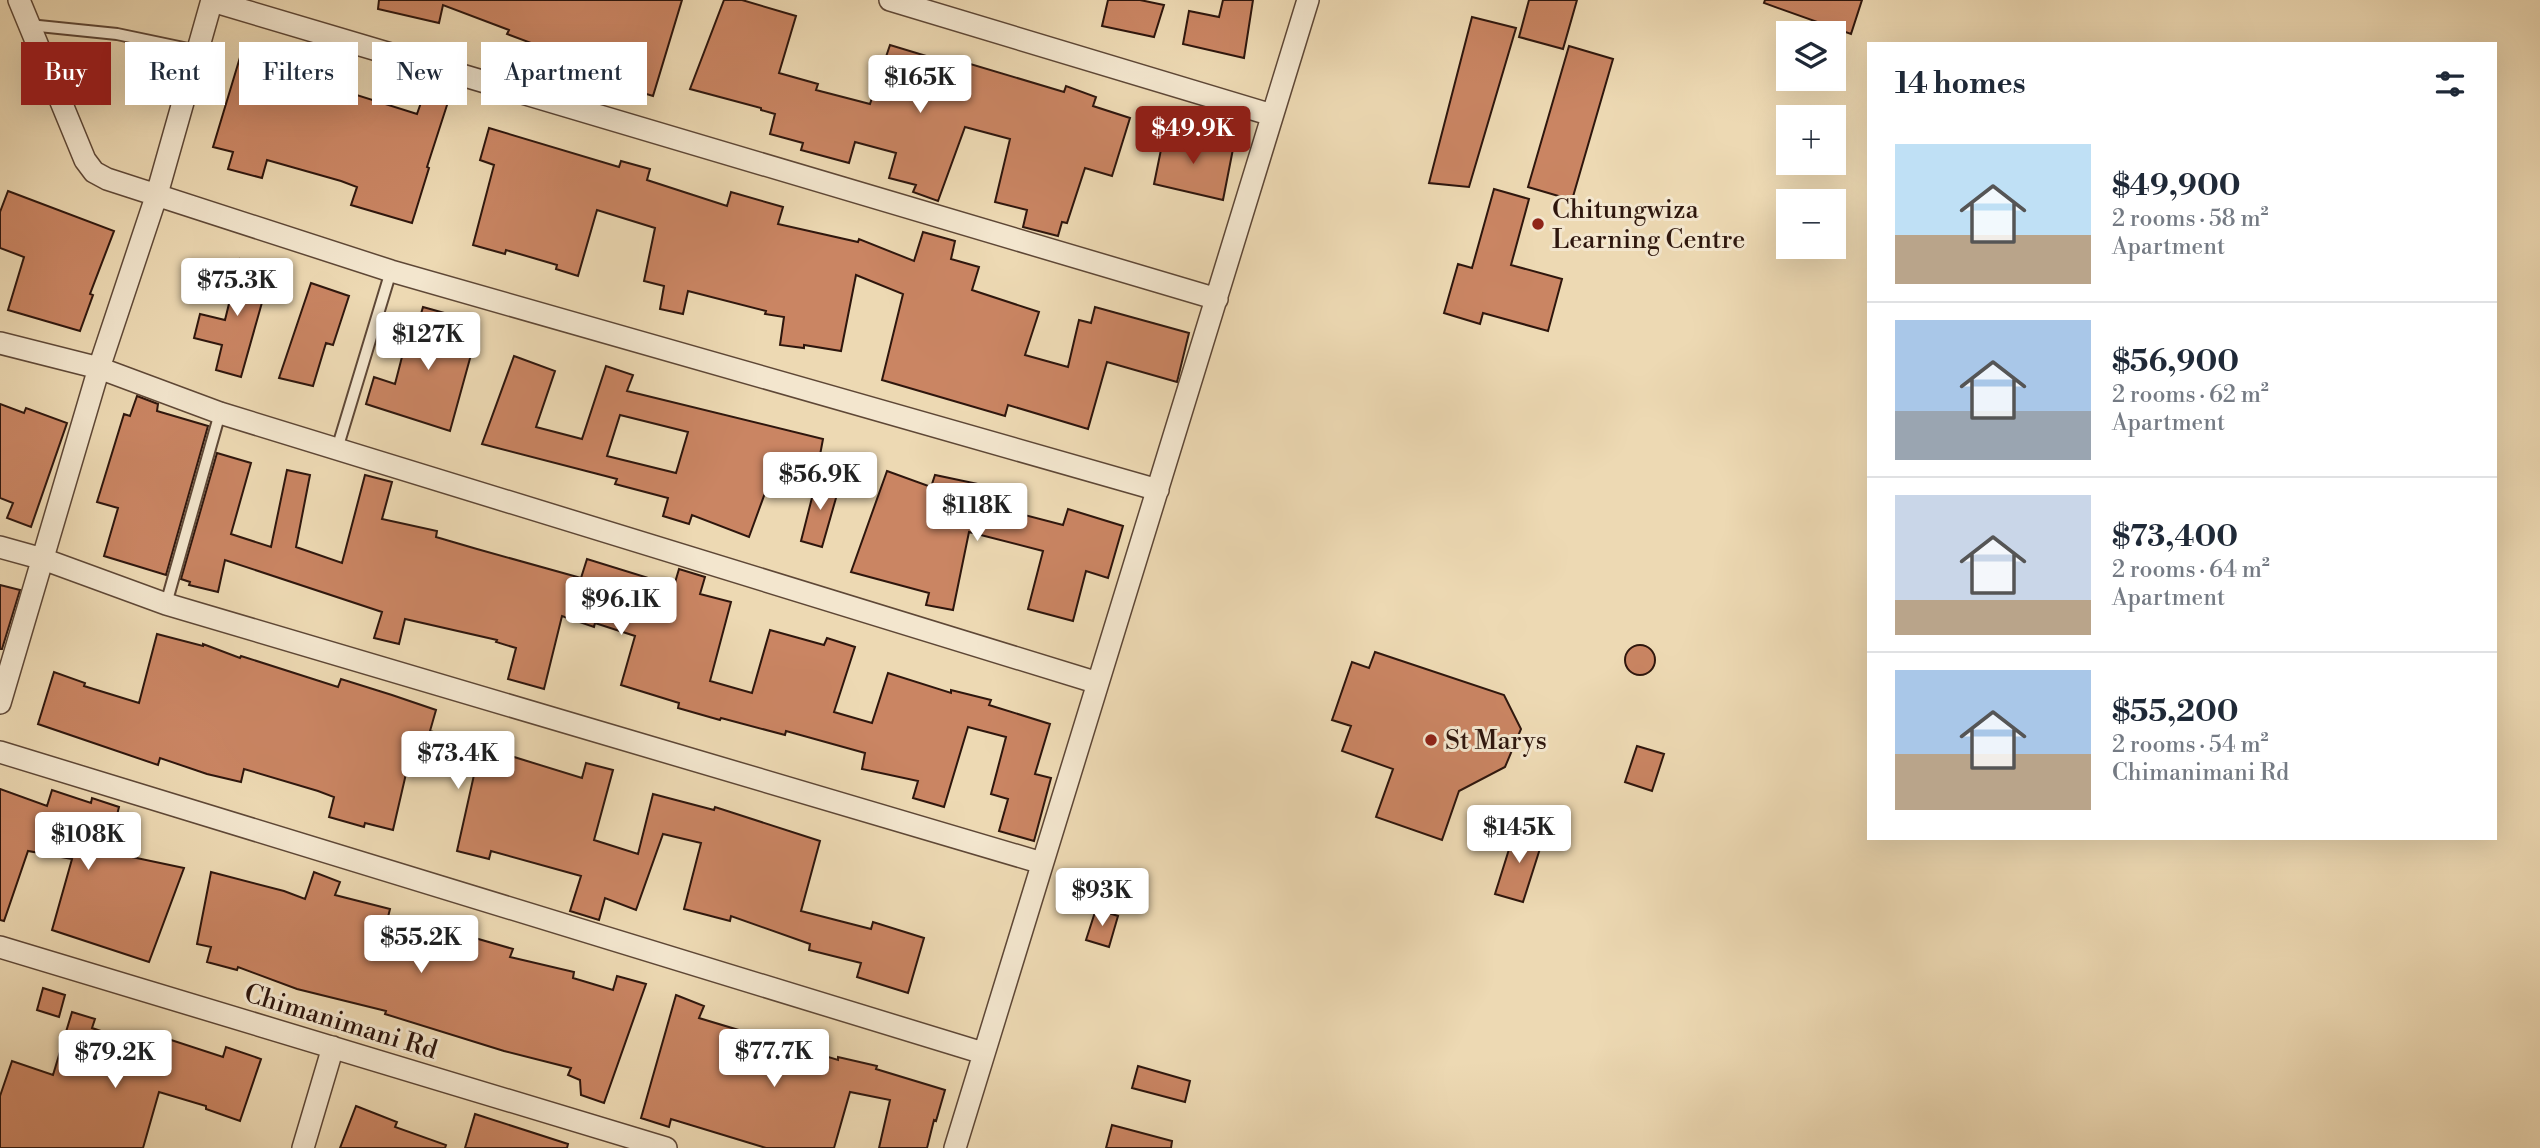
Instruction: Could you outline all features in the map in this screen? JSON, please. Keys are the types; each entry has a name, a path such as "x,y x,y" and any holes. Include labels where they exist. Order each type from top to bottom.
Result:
{"street":[{"path":"19,0 85,160 94,172 107,179 391,271 1158,490"},
{"path":"890,0 1272,115"},
{"path":"955,1148 1308,0"},
{"path":"201,42 212,1 1217,299"},
{"path":"0,704 99,368 157,194 183,105"},
{"path":"0,343 99,368 220,414 1098,683"},
{"path":"0,547 43,559 166,604 1042,863"},
{"path":"0,752 983,1053"},
{"name":"Chimanimani Rd","path":"0,947 666,1148"},
{"path":"303,1148 332,1047"}],"lane":[{"path":"29,25 117,34 155,42"},
{"path":"337,449 391,271"},
{"path":"166,604 220,414"}],"building":[{"path":"379,0 682,0 653,96 647,94 647,42 529,42 507,34 509,30 443,5 439,23 378,9"},
{"path":"724,0 742,0 796,16 779,73 818,84 816,90 870,104 890,45 956,65 957,60 1064,92 1066,86 1096,97 1093,106 1130,118 1112,176 1085,168 1067,223 1062,222 1058,236 1023,227 1027,210 995,202 1010,139 965,127 938,201 913,192 916,185 889,178 896,153 855,142 849,163 801,150 803,143 770,134 775,114 690,89"},
{"path":"1108,0 1140,0 1164,5 1154,37 1102,26"},
{"path":"1223,0 1253,0 1244,58 1183,44 1189,11 1219,17"},
{"path":"1529,0 1577,0 1563,49 1519,37"},
{"path":"1765,0 1862,0 1851,34 1846,32 1846,21 1815,21 1764,3"},
{"path":"1472,17 1516,28 1469,187 1429,183"},
{"path":"1569,46 1613,59 1572,200 1528,187"},
{"path":"239,61 239,105 358,105 358,96 372,100 372,105 388,105 417,114 420,105 447,105 412,223 351,205 357,187 341,181 267,160 262,178 228,169 233,152 213,147"},
{"path":"489,128 619,167 621,161 650,169 647,180 727,206 731,192 783,207 778,224 858,242 859,239 914,261 923,232 955,241 951,259 979,267 972,290 1039,312 1025,355 1068,367 1079,320 1091,323 1095,307 1189,333 1177,382 1107,362 1088,429 1008,405 1005,416 882,380 903,294 856,275 841,351 804,345 804,348 780,345 784,317 688,291 683,314 660,309 664,286 644,281 655,228 597,210 578,276 556,269 557,265 506,250 505,254 473,245 494,165 480,160"},
{"path":"1165,130 1191,135 1190,141 1233,149 1223,200 1154,184"},
{"path":"1494,189 1529,199 1511,265 1562,279 1548,331 1483,313 1480,324 1444,313 1458,264 1472,268"},
{"path":"8,191 114,231 90,294 93,295 80,331 8,310 24,257 0,248 0,212"},
{"path":"240,259 272,267 241,377 216,370 222,345 194,338 200,314 225,320"},
{"path":"311,283 349,296 333,345 326,343 313,386 279,378"},
{"path":"423,307 448,314 446,324 477,333 450,431 366,404 374,377 395,384 411,322 418,324"},
{"path":"514,356 555,371 536,427 582,439 606,366 633,375 627,391 823,439 815,482 773,471 749,537 692,515 689,524 663,516 668,498 615,484 617,479 482,444","holes":["620,415 688,432 676,473 607,456"]},
{"path":"137,396 158,404 157,411 208,426 166,575 104,556 118,508 97,502 124,414 130,416"},
{"path":"0,404 24,413 26,408 67,423 31,527 7,518 13,503 0,498"},
{"path":"217,453 251,463 231,534 271,547 287,470 310,475 296,547 342,563 365,475 392,482 382,519 437,531 436,537 581,578 587,559 674,586 679,569 705,577 700,594 731,602 710,681 752,693 770,630 824,645 827,638 855,647 834,712 872,723 888,673 951,693 951,690 991,700 989,705 1050,724 1035,774 1051,778 1034,841 999,831 1008,799 991,794 1006,737 968,727 944,807 913,798 918,781 862,769 865,753 786,731 785,735 721,718 720,720 678,708 679,703 621,685 635,636 595,623 594,627 562,616 544,689 508,679 516,648 496,642 497,640 405,619 399,644 374,638 382,612 225,560 218,592 189,585 190,582 181,579"},
{"path":"887,471 931,487 935,475 978,484 975,502 1063,525 1068,509 1123,526 1108,578 1086,571 1073,621 1028,609 1043,551 969,532 953,610 926,605 929,593 851,572"},
{"path":"817,478 840,484 822,547 801,541"},
{"path":"0,585 20,590 2,649 0,649"},
{"path":"157,634 203,644 240,658 241,656 338,687 341,679 392,695 436,710 430,731 582,778 586,763 613,770 594,840 638,854 653,794 714,810 715,807 820,841 801,911 871,929 873,922 924,938 908,993 857,977 861,963 809,950 810,944 731,916 730,921 684,909 701,843 663,834 636,910 605,898 599,920 570,911 581,876 491,851 489,859 457,851 474,775 437,765 434,774 408,765 393,830 365,823 364,827 329,817 334,797 318,791 244,769 241,782 160,758 158,765 38,724 54,672 85,683 84,686 139,703"},
{"path":"1640,645 1651,649 1655,660 1651,671 1640,675 1629,671 1625,660 1629,649"},
{"name":"St Marys","path":"1375,652 1504,695 1521,729 1505,767 1459,791 1442,840 1376,817 1393,769 1342,751 1351,726 1332,720 1352,662 1369,668"},
{"path":"1637,746 1664,754 1652,791 1625,782"},
{"path":"0,789 47,806 52,790 91,803 92,798 119,807 108,852 184,868 149,962 52,930 72,859 28,851 4,921 0,920"},
{"path":"1516,827 1544,836 1523,902 1495,894"},
{"path":"211,872 305,899 314,872 340,882 335,895 390,909 385,929 430,940 436,918 463,924 461,934 513,949 510,957 574,972 573,978 613,990 617,976 646,984 604,1103 581,1095 580,1080 568,1075 571,1068 504,1051 385,1014 386,1011 297,989 238,967 237,970 207,962 211,947 197,944"},
{"path":"1096,909 1118,916 1109,947 1086,940"},
{"path":"43,988 65,995 59,1017 37,1010"},
{"path":"676,995 704,1006 699,1018 838,1060 838,1057 877,1066 876,1069 945,1090 927,1148 879,1148 890,1100 850,1092 834,1148 766,1148 671,1119 669,1127 641,1118"},
{"path":"72,1012 95,1019 92,1028 157,1050 162,1037 223,1057 226,1047 261,1059 240,1121 206,1109 206,1106 159,1092 143,1148 0,1148 0,1096 12,1061 53,1075"},
{"path":"1138,1066 1190,1081 1185,1102 1132,1088"},
{"path":"356,1106 397,1122 395,1127 446,1145 445,1148 340,1148"},
{"path":"475,1114 568,1144 567,1148 465,1148"},
{"path":"1112,1125 1172,1141 1171,1148 1106,1148"}],"place":[{"name":"Chitungwiza Learning Centre","path":"1538,224"},
{"name":"St Marys","path":"1431,740"}]}
